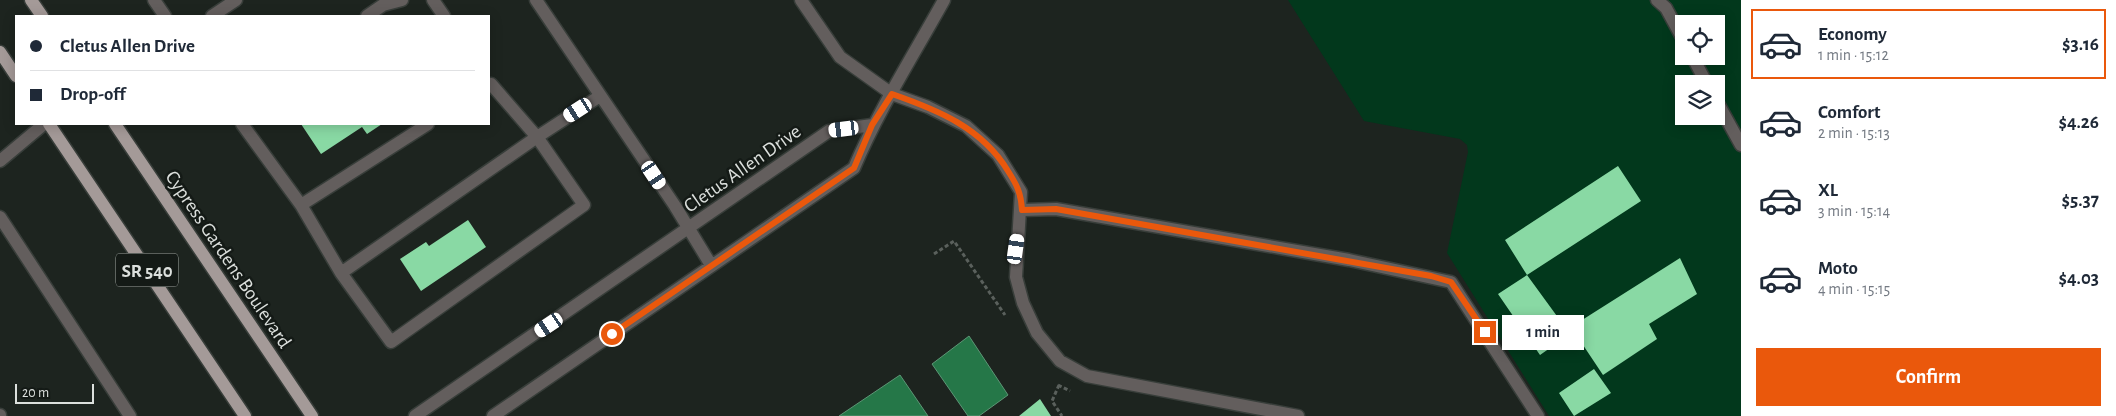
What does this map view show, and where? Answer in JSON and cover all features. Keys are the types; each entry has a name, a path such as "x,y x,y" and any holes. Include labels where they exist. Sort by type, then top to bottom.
{"main road":[{"path":"31,0 41,15"},
{"path":"0,52 15,74"},
{"name":"SR 540","path":"50,125 245,416"},
{"name":"Cypress Gardens Boulevard","path":"116,125 312,416"}],"street":[{"path":"154,0 164,15"},
{"path":"214,15 236,0"},
{"path":"368,15 383,5 402,0"},
{"path":"432,0 443,15"},
{"path":"536,0 675,206 711,265"},
{"path":"802,0 840,57 892,94 928,107 966,126 998,155 1021,192 1022,210 1016,249 1016,276 1023,303 1038,333 1060,361 1087,376 1298,416"},
{"path":"493,416 854,168 872,125 892,94 944,0"},
{"path":"1657,0 1666,8 1675,24"},
{"path":"243,125 301,206 341,273 391,342 584,205 537,137 490,84"},
{"path":"341,273 537,137 600,96"},
{"path":"1725,116 1741,145"},
{"path":"2,153 43,125"},
{"path":"301,206 426,125"},
{"name":"Cletus Allen Drive","path":"415,416 829,131 872,125"},
{"path":"1022,210 1056,209 1349,260 1451,282 1538,416"},
{"path":"0,217 130,416"}],"path":[{"path":"1059,385 1052,401 1062,416"}],"shaded area":[{"path":"1288,0 1741,0 1741,416 1549,416 1447,253 1468,152 1467,145 1460,139 1364,121"},
{"path":"969,336 1008,395 979,416 968,416 932,364"},
{"path":"900,375 928,416 839,416"}],"building":[{"path":"302,125 380,125 367,134 362,127 321,154"},
{"path":"1618,166 1641,201 1527,275 1505,240"},
{"path":"468,220 486,247 421,291 400,259 426,242 429,246"},
{"path":"1680,258 1697,294 1649,324 1657,339 1603,375 1571,327"},
{"path":"1527,275 1570,334 1540,355 1498,294"},
{"path":"1594,369 1611,393 1574,416 1559,393"},
{"path":"1040,399 1051,416 1019,416"}],"route":[{"path":"612,334 854,168 872,125 892,94 928,107 966,126 998,155 1021,192 1022,210 1056,209 1431,276 1451,282 1485,332"}]}
